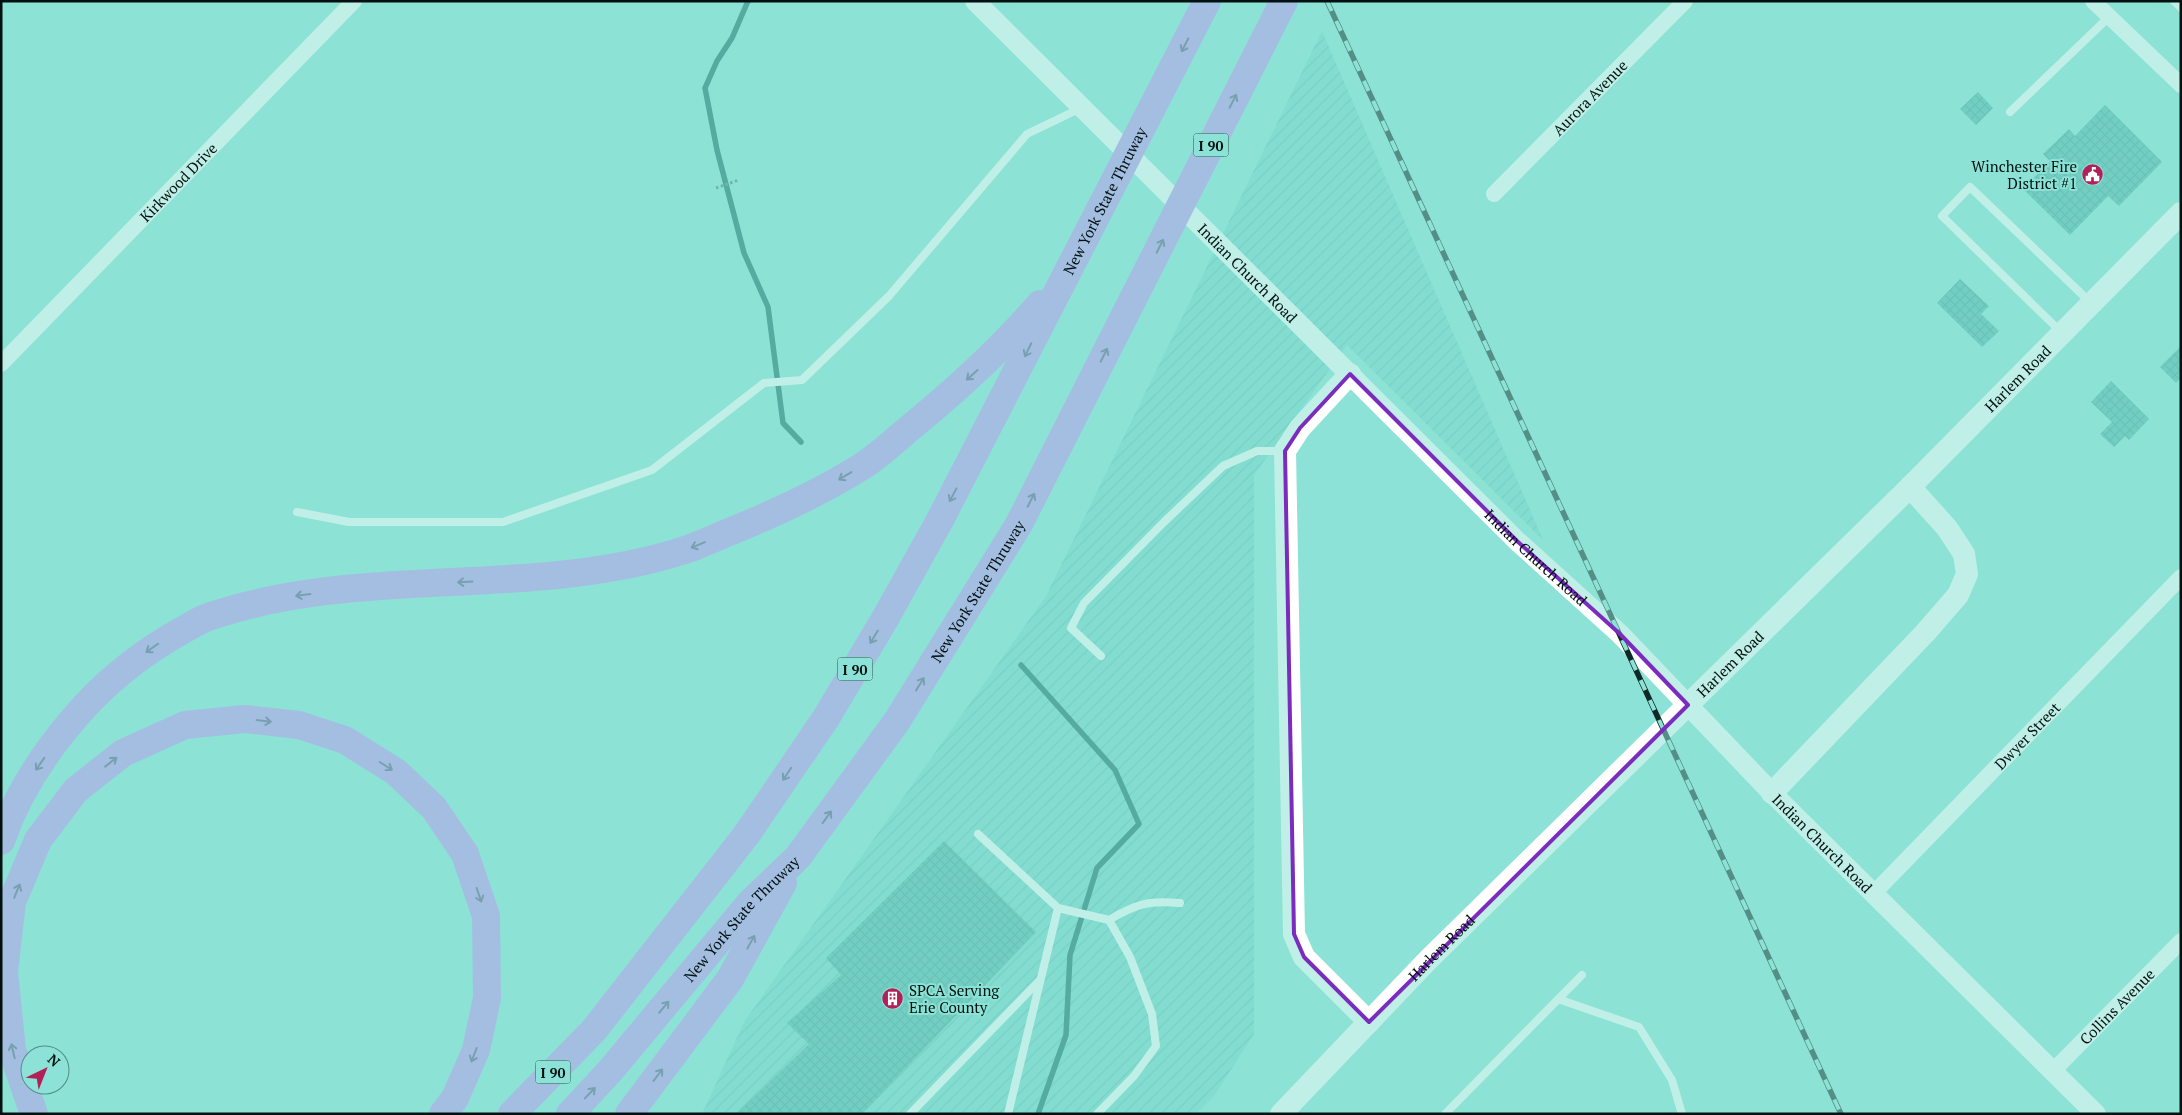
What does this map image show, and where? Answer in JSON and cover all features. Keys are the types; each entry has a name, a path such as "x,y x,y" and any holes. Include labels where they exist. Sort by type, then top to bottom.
{"highway":[{"name":"New York State Thruway","path":"512,1114 594,1030 747,834 826,718 886,617 940,520 1207,1"},
{"name":"New York State Thruway","path":"570,1114 610,1071 750,903 798,857 897,721 1019,524 1284,1"},
{"path":"1,841 7,825 35,772 67,726 104,686 153,646 208,617 273,599 364,588 557,576 627,565 688,549 810,497 864,465 933,410 984,364 1020,328 1065,275"},
{"path":"34,1114 12,1050 4,972 12,902 38,840 76,790 123,753 185,725 245,718 299,725 345,740 396,772 434,808 464,854 486,916 487,998 476,1050 455,1098 443,1114"},
{"path":"629,1114 730,979 798,857"}],"main road":[{"name":"Harlem Road","path":"1281,1114 1435,954 1910,487 2181,213"},
{"path":"1350,374 1300,428 1285,451 1294,934 1304,957 1369,1022"},
{"path":"1772,794 1925,633 1958,595 1967,574 1964,554 1947,528 1910,487"}],"street":[{"name":"Kirkwood Drive","path":"1,364 354,1"},
{"name":"Indian Church Road","path":"975,1 1517,541 1620,634 1772,794 2096,1114"},
{"name":"Aurora Avenue","path":"1494,194 1685,1"},
{"path":"2093,1 2181,85"},
{"name":"Dwyer Street","path":"1873,894 2181,577"},
{"name":"Collins Avenue","path":"2053,1071 2181,941"}],"lane":[{"path":"2174,1 2181,8"},
{"path":"2010,112 2109,17"},
{"path":"297,512 349,522 503,522 652,470 764,383 802,380 889,296 1026,134 1081,108"},
{"path":"2062,333 1942,216 1970,187 2092,303"},
{"path":"1101,656 1071,628 1084,603 1164,522 1223,466 1257,451 1285,451"},
{"path":"978,834 1058,908 1109,920 1129,908 1157,901 1180,903"},
{"path":"1008,1114 1058,908"},
{"path":"1097,1114 1134,1076 1156,1046 1152,1014 1130,957 1109,920"},
{"path":"1445,1114 1582,975"},
{"path":"910,1114 1041,978"},
{"path":"1558,999 1639,1027 1672,1080 1682,1114"}],"path":[{"path":"716,188 739,180"}],"highlighted area":[{"path":"1350,374 1517,541 1620,634 1688,705 1369,1022 1304,957 1294,934 1285,451 1300,428"}],"shaded area":[{"path":"1322,31 1543,540 1347,345 1254,475 1254,1034 1214,1096 1196,1114 702,1114 744,1022 1046,596"}],"building":[{"path":"1978,92 1993,108 1976,125 1960,109"},
{"name":"Winchester Fire District #1","path":"2105,105 2162,162 2119,206 2108,196 2070,235 2023,189 2050,161 2043,154 2069,129 2075,136"},
{"path":"1960,279 1989,306 1981,314 1999,331 1982,347 1937,303"},
{"path":"2181,346 2181,378 2176,383 2160,367"},
{"path":"2111,381 2149,419 2129,440 2125,436 2114,447 2100,434 2112,422 2091,402"},
{"name":"SPCA Serving Erie County","path":"944,841 1036,932 862,1114 736,1114 809,1044 787,1023 841,975 826,958"}],"waterway":[{"path":"748,1 732,38 717,61 705,88 717,150 744,253 768,307 783,423 801,442"},
{"path":"1021,665 1115,770 1139,824 1097,868 1070,955 1066,1035 1038,1114"}],"railway":[{"path":"1327,1 1841,1114"}],"place":[{"name":"Winchester Fire District #1","path":"2093,175"},
{"name":"SPCA Serving Erie County","path":"893,999"}]}
